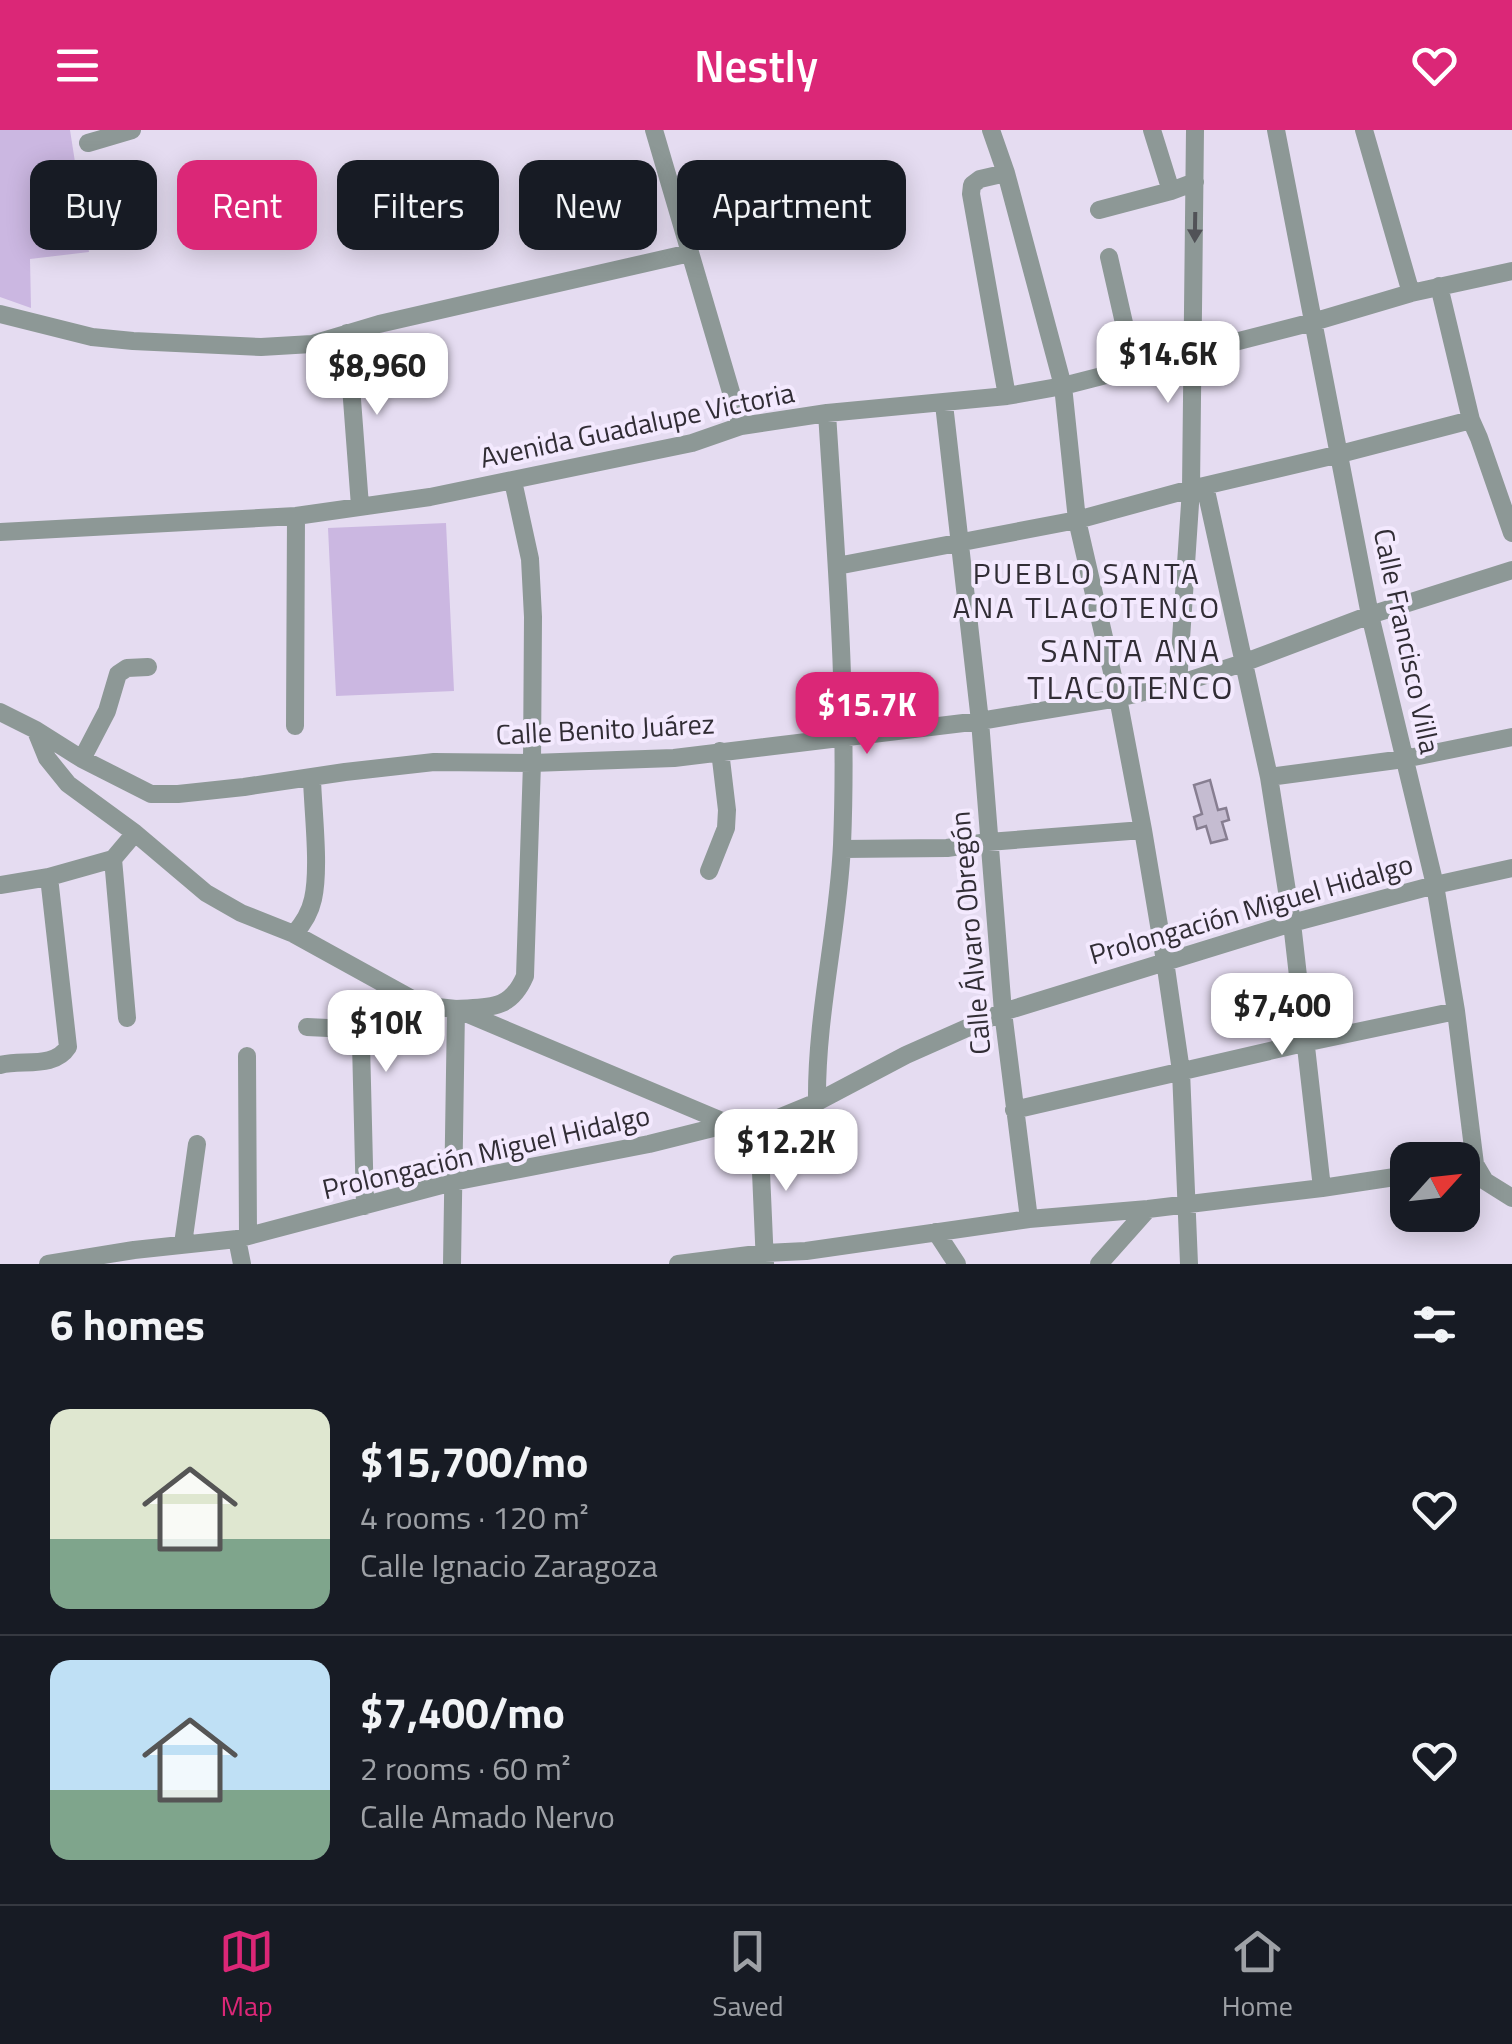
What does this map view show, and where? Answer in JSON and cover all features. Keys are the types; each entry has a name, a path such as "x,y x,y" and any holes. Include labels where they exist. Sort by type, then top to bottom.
{"street":[{"path":"88,144 132,130"},
{"path":"654,130 742,426"},
{"path":"991,130 1063,386 1077,520 1118,698 1143,830 1180,1070 1188,1264"},
{"path":"1152,130 1171,191"},
{"path":"1178,684 1198,487 1193,352 1195,130"},
{"name":"Calle Francisco Villa","path":"1276,130 1370,615 1434,885 1456,1010 1467,1142"},
{"path":"1364,130 1412,293"},
{"path":"1006,173 980,179 972,185 971,194 1007,396"},
{"path":"1099,210 1196,182"},
{"path":"0,314 133,342 261,347 312,344 690,252"},
{"path":"1109,258 1134,367"},
{"name":"Avenida Guadalupe Victoria","path":"0,532 296,516 430,497 692,443 742,426 827,413 944,404 1063,386 1439,286 1512,271"},
{"path":"1439,286 1470,420 1480,438 1512,533"},
{"path":"347,333 360,506"},
{"name":"Calle Álvaro Obregón","path":"944,404 980,721 1014,1110 1029,1219"},
{"path":"817,1102 817,1056 842,849 844,736 827,413"},
{"path":"837,566 1077,520 1470,420"},
{"path":"36,730 47,758 68,784 135,833 206,893 241,913 294,934 410,998 437,1008 487,1007 504,1002 518,992 525,976 532,764 530,560 513,481"},
{"path":"1198,487 1268,777 1292,923 1322,1188"},
{"path":"295,726 296,516"},
{"name":"Calle Benito Juárez","path":"0,712 151,794 178,794 434,762 532,764 674,758 980,721 1118,698 1243,663 1370,615 1512,570"},
{"path":"82,759 102,721 118,674 127,668 148,666"},
{"path":"1268,777 1460,750 1512,737"},
{"path":"709,872 726,828 720,752"},
{"path":"294,934 305,920 313,898 312,778"},
{"path":"842,849 947,848 1143,830"},
{"path":"0,885 113,859 135,833"},
{"path":"113,859 127,1018"},
{"name":"Prolongación Miguel Hidalgo","path":"48,1264 243,1238 453,1182 649,1144 729,1124 759,1126 1004,1012 1292,923 1512,868"},
{"path":"0,1065 54,1060 68,1047 49,876"},
{"path":"456,1009 729,1124"},
{"path":"452,1264 456,1009"},
{"path":"1014,1110 1456,1010"},
{"path":"308,1027 349,1029 358,1034 362,1043 365,1206"},
{"path":"242,1264 247,1056"},
{"path":"759,1126 765,1258"},
{"path":"183,1244 197,1144"},
{"path":"1480,1176 1512,1198"},
{"path":"678,1264 765,1258 1029,1219 1148,1210 1390,1178"},
{"path":"1099,1264 1148,1210"},
{"path":"936,1232 957,1264"},
{"path":"851,1244 853,1264"}],"shaded area":[{"path":"0,130 70,130 75,160 30,160 30,250 89,252 30,259 31,308 0,297"},
{"path":"446,523 454,691 336,696 328,528"}],"building":[{"path":"1210,780 1218,810 1226,808 1229,820 1222,822 1227,839 1211,843 1206,826 1197,829 1194,817 1202,814 1194,785"}],"district":[{"name":"PUEBLO SANTA ANA TLACOTENCO","path":"1087,591"},
{"name":"SANTA ANA TLACOTENCO","path":"1131,670"}]}
